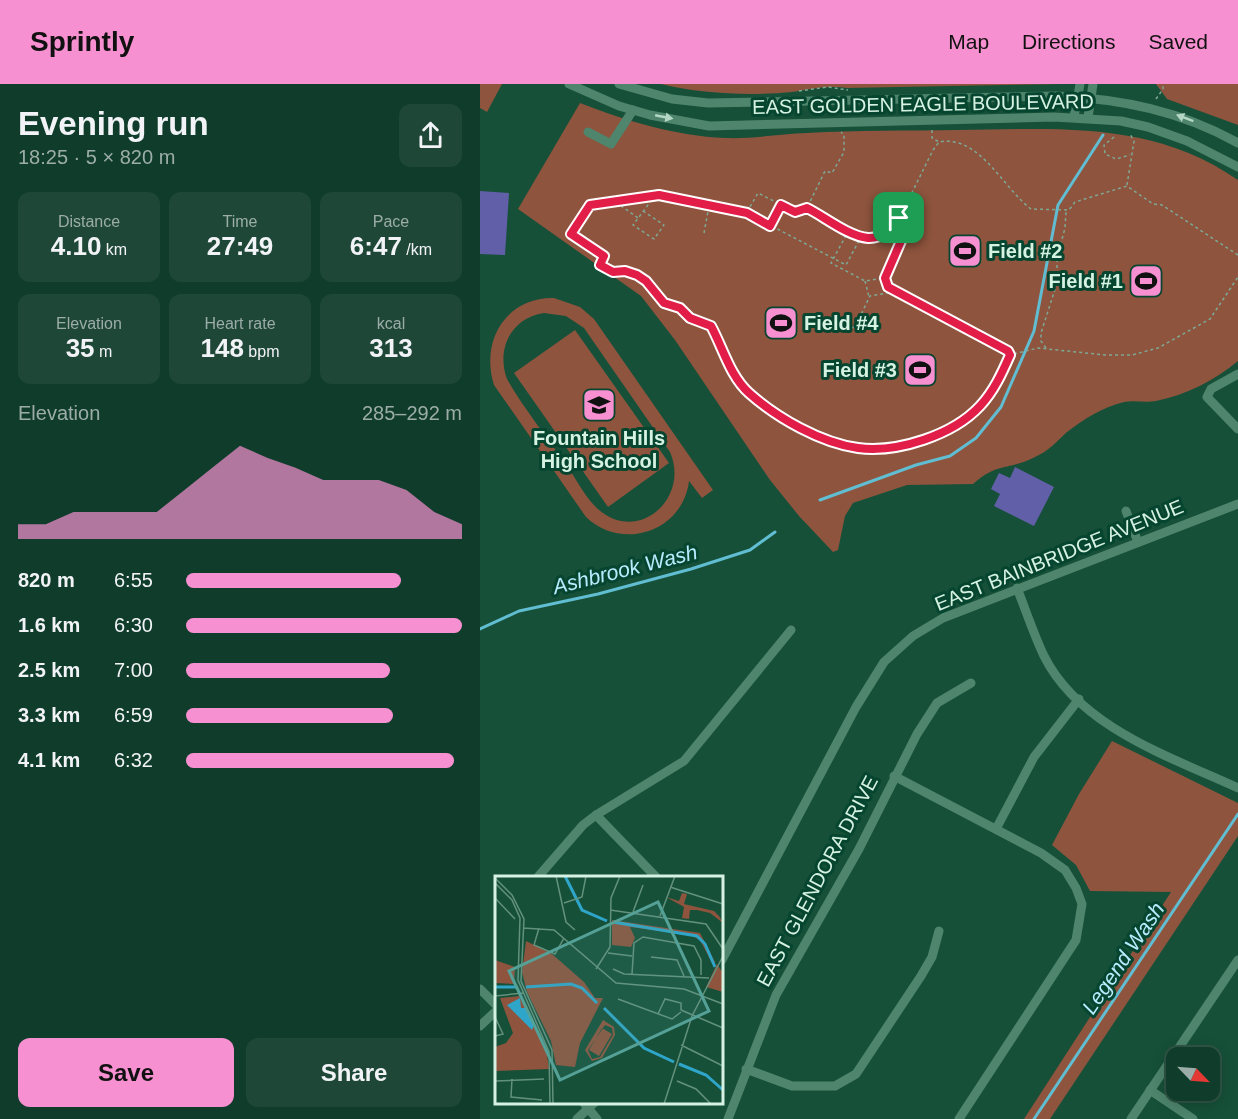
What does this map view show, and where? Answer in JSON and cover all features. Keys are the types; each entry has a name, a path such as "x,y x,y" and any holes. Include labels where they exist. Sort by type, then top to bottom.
{"street":[{"name":"EAST GOLDEN EAGLE BOULEVARD","path":"570,84 633,110 709,126 1088,117 1148,127 1187,141 1238,167"},
{"name":"EAST GOLDEN EAGLE BOULEVARD","path":"619,84 672,99 739,104 1107,98 1152,108 1193,121 1238,143"},
{"path":"1074,117 1080,84"},
{"path":"1088,117 1093,84"},
{"path":"588,132 611,144 633,110"},
{"path":"1238,374 1211,389 1207,397 1238,429"},
{"name":"EAST BAINBRIDGE AVENUE","path":"723,958 856,707 884,662 913,636 943,618 1238,504"},
{"path":"1126,511 1138,542"},
{"path":"1017,588 1045,658 1078,699 1124,735 1238,788"},
{"path":"539,876 583,825 596,814 684,760 791,630"},
{"name":"EAST GLENDORA DRIVE","path":"728,1119 776,995 859,849 894,776 937,703 971,683"},
{"path":"996,829 1034,757 1078,699"},
{"path":"894,776 996,829 1065,870 1082,904 1076,940 959,1119"},
{"path":"596,814 655,876"},
{"path":"746,1069 792,1086 835,1086 856,1074 921,976 932,957 939,931"},
{"path":"1131,1119 1238,960"},
{"path":"480,989 495,1004"},
{"path":"480,1026 495,1012"},
{"path":"1150,1090 1193,1119"},
{"path":"577,1119 589,1104 597,1119"}],"path":[{"path":"1152,108 1163,89 1163,84"},
{"path":"932,129 932,138 939,142 948,140 970,148 1030,209 1065,211 1069,210 1075,202 1127,186"},
{"path":"747,213 758,193 795,212 807,208 825,171 832,173 844,152 844,135 840,131"},
{"path":"1127,186 1134,141 1130,134"},
{"path":"1114,137 1104,145 1105,154 1116,159 1131,154"},
{"path":"807,208 861,237 872,239 884,234 891,235 939,142"},
{"path":"1127,186 1153,204 1162,205 1238,255"},
{"path":"861,237 846,265 747,213 654,196 590,205 571,234 604,256 600,265 613,272 625,271 637,275 646,281 664,303 680,308 690,318 711,326 735,375 748,392 770,410 836,443 860,448 887,447 911,443 947,429 979,407 995,387 1010,355"},
{"path":"643,211 664,225 654,239 633,225 643,211 654,196"},
{"path":"615,202 638,218"},
{"path":"770,226 781,205"},
{"path":"704,233 709,206"},
{"path":"1047,349 1041,341 1041,333 1057,283 1057,258 1065,228 1065,211"},
{"path":"899,218 904,234 885,278 888,287 1008,351 1010,355"},
{"path":"849,230 831,263 865,280 885,278"},
{"path":"1010,355 1038,348 1074,354 1132,355 1158,348 1210,319 1238,277"},
{"path":"865,280 869,299"},
{"path":"846,328 855,327 870,296 894,291"}],"shaded area":[{"path":"480,84 502,84 487,112 480,108"},
{"path":"661,84 1063,84 832,87 792,92 743,94 693,90"},
{"path":"1156,84 1238,84 1238,125 1167,99"},
{"path":"580,103 651,126 707,137 745,138 863,131 1031,129 1102,132 1172,147 1205,161 1238,180 1238,361 1210,380 1178,395 1152,402 1124,402 1101,410 1073,427 1040,455 989,472 973,484 907,485 853,503 845,516 838,550 833,552 799,516 770,480 675,340 641,296 518,209"},
{"path":"554,298 580,307 594,319 713,490 702,498 689,481 676,513 664,524 649,531 633,534 617,533 601,528 586,517 494,385 491,353 494,338 510,313 522,305","holes":["544,313 566,316 584,328 670,452 674,469 673,485 667,500 657,511 644,519 630,522 614,519 594,506 507,379 504,368 505,346 515,328 532,316"]},
{"path":"575,330 669,463 608,507 514,373"},
{"path":"1112,741 1238,803 1238,836 1050,1119 1024,1119 1171,892 1090,891 1076,865 1052,845 1079,794"}],"building":[{"path":"480,191 509,193 505,255 480,254"},
{"path":"1015,467 1054,487 1034,526 994,506 1000,494 991,489 999,473 1010,478"}],"waterway":[{"path":"820,500 916,465 950,456 976,438 1001,407 1034,331 1058,205 1103,135"},
{"name":"Ashbrook Wash","path":"480,629 519,611 598,594 691,569 750,550 775,532"},
{"name":"Legend Wash","path":"1034,1119 1238,814"}],"place":[{"name":"Field #2","path":"965,251"},
{"name":"Field #1","path":"1146,281"},
{"name":"Field #4","path":"781,323"},
{"name":"Field #3","path":"920,370"},
{"name":"Fountain Hills High School","path":"599,405"}],"route":[{"path":"659,195 747,213 770,226 781,205 795,212 807,208 861,237 872,239 884,234 891,235 899,218 904,234 885,278 888,287 1008,351 1010,355 995,387 979,407 957,424 911,443 887,447 860,448 836,443 770,410 748,392 735,375 711,326 690,318 680,308 658,299 646,281 637,275 625,271 613,272 600,265 604,256 571,234 590,205 659,195"}]}
